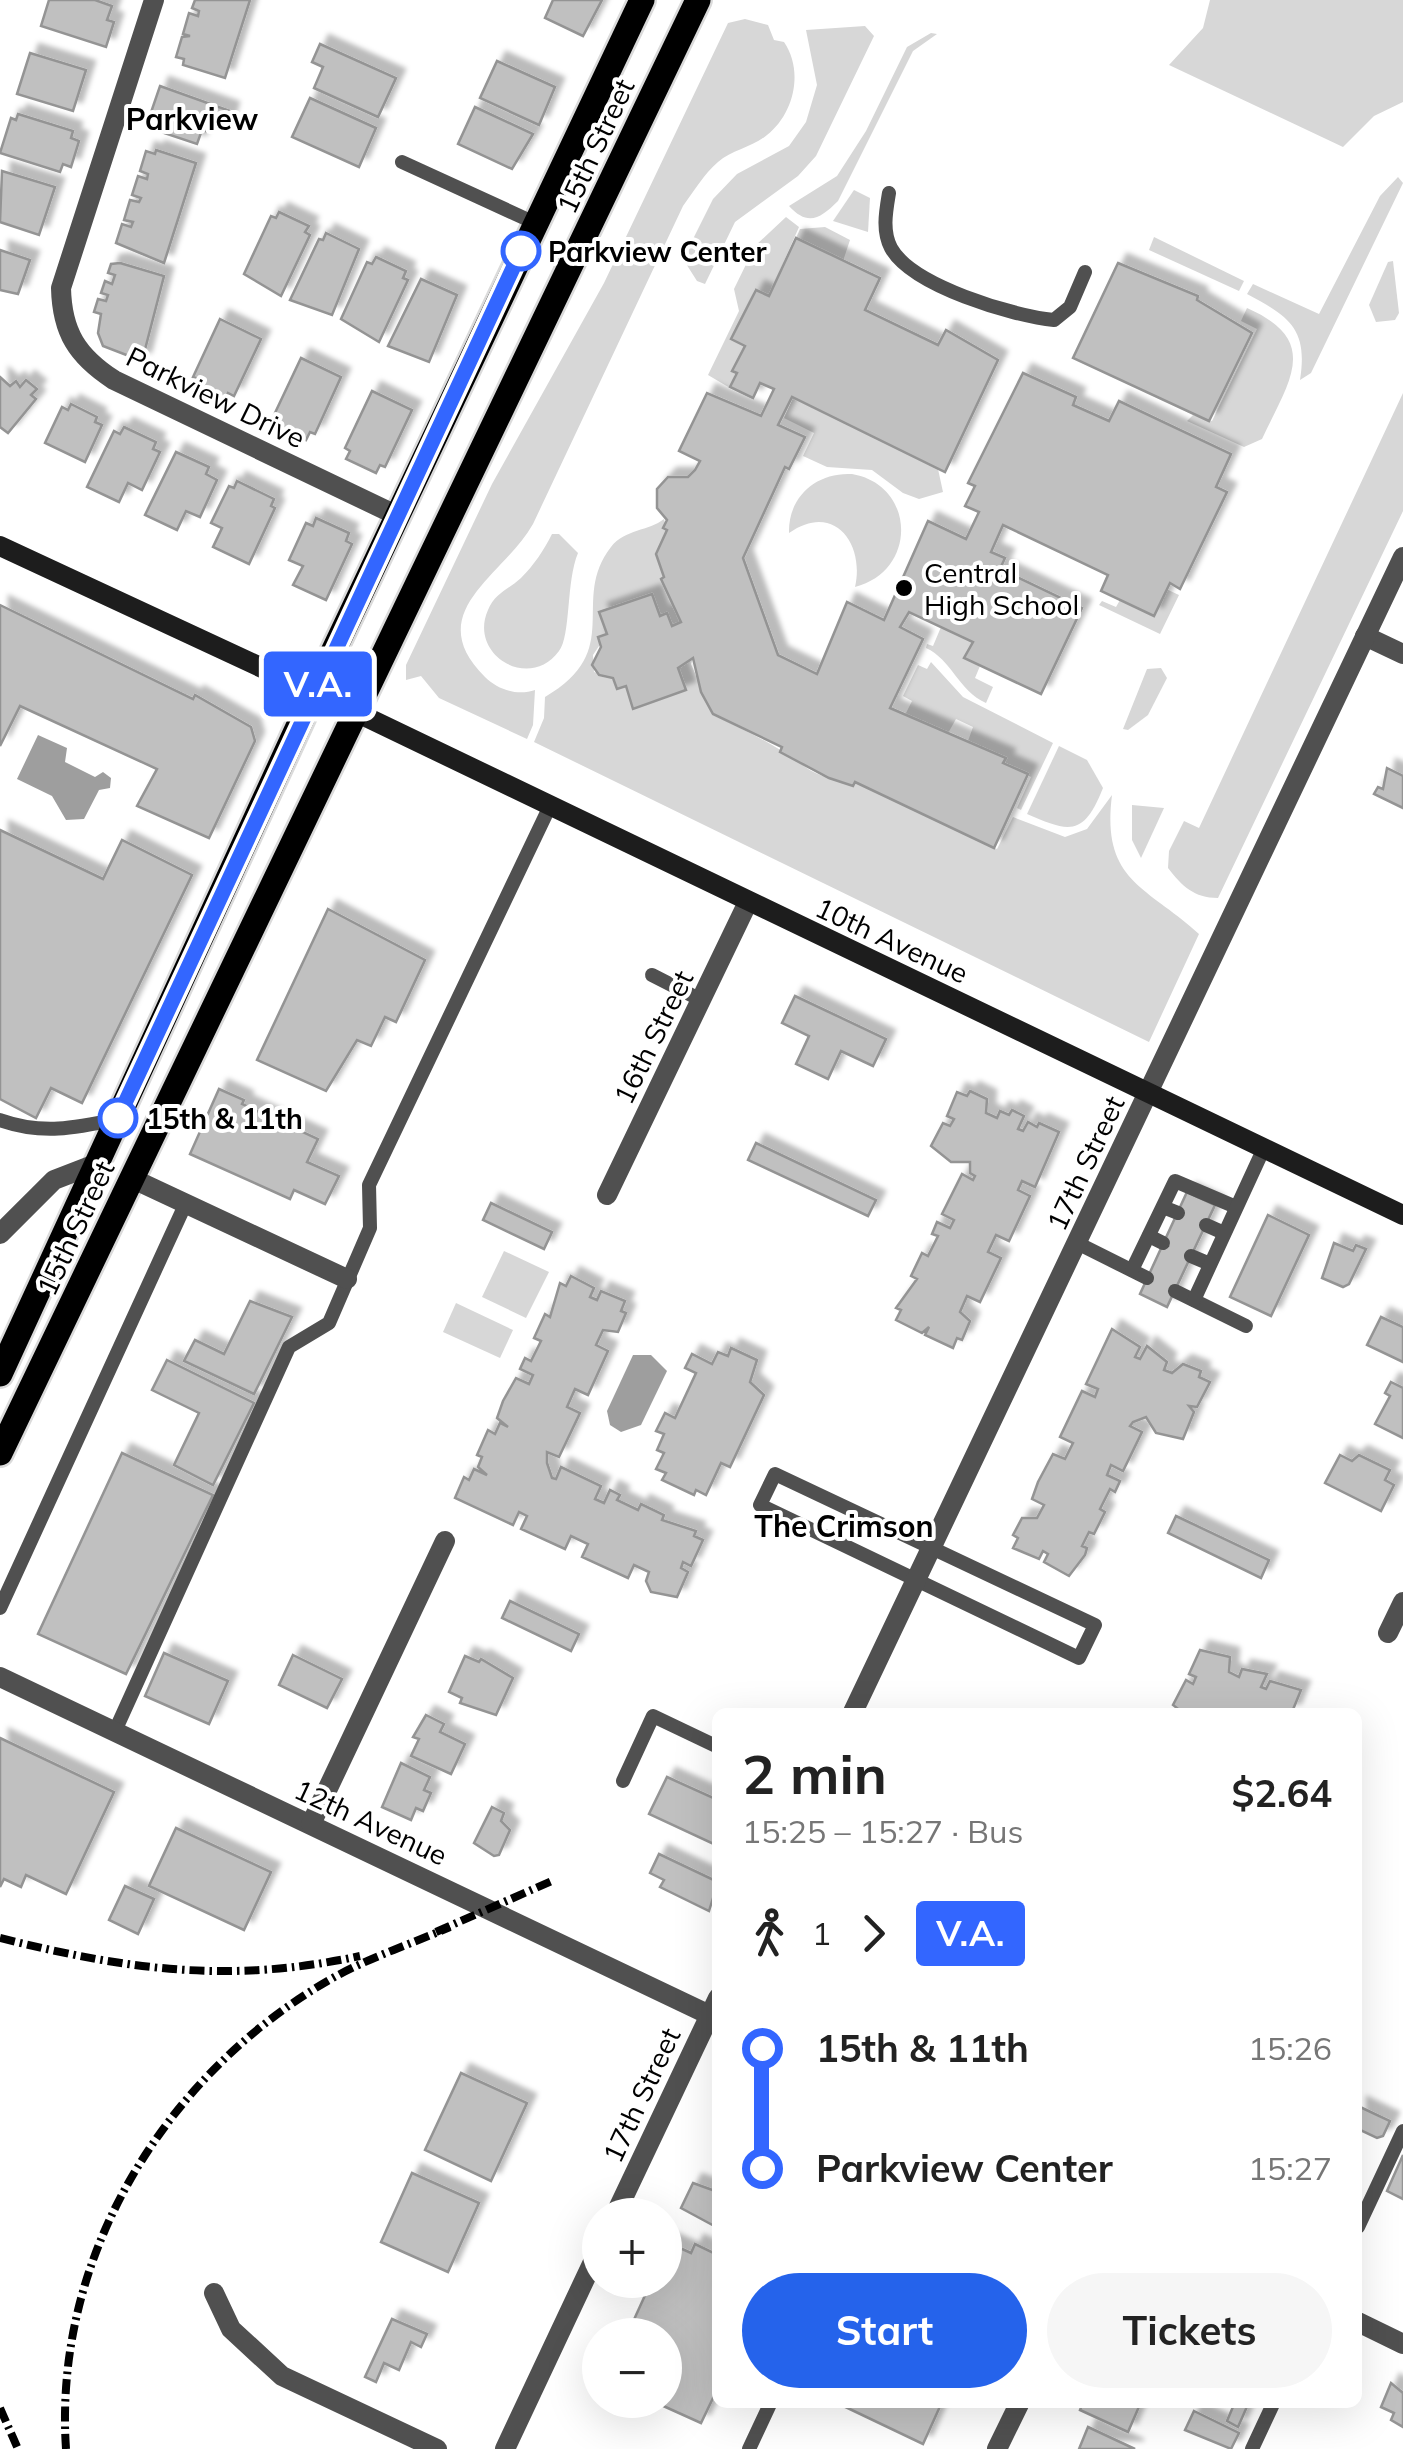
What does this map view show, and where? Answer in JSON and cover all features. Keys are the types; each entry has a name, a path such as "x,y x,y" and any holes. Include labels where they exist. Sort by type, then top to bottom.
{"main road":[{"name":"15th Street","path":"0,1374 314,692 642,0"},
{"name":"15th Street","path":"0,1453 698,0"},
{"name":"10th Avenue","path":"0,546 314,692 1403,1215"},
{"path":"118,1118 131,1178"},
{"path":"98,1163 111,1220"}],"street":[{"name":"Parkview Drive","path":"154,0 60,288 62,316 71,342 90,364 114,380 398,516"},
{"name":"17th Street","path":"855,1708 1403,557"},
{"path":"1366,636 1403,654"},
{"name":"16th Street","path":"607,1194 748,902"},
{"path":"0,1234 54,1180 98,1163"},
{"path":"131,1178 348,1280"},
{"path":"312,1824 445,1541"},
{"path":"1388,1633 1403,1602"},
{"name":"12th Avenue","path":"0,1676 712,2009"},
{"name":"17th Street","path":"623,2198 712,2016"},
{"path":"505,2449 582,2285"},
{"path":"214,2293 231,2329 282,2376 437,2449"},
{"path":"1362,2324 1403,2344"},
{"path":"997,2449 1017,2408"}],"lane":[{"path":"402,162 535,223"},
{"path":"889,194 884,221 890,247 904,263 1010,313 1054,320 1070,308 1085,272"},
{"path":"115,1730 289,1347 328,1323 370,1228 369,1185 550,806"},
{"path":"652,975 701,1000"},
{"path":"0,1120 25,1129 64,1130 118,1118"},
{"path":"1194,1300 1264,1148"},
{"path":"1132,1270 1156,1240 1163,1206 1175,1181 1236,1208"},
{"path":"0,1608 185,1205"},
{"path":"1163,1206 1178,1213"},
{"path":"1206,1226 1224,1234"},
{"path":"1077,1244 1147,1278"},
{"path":"1191,1256 1210,1264"},
{"path":"1175,1291 1246,1326"},
{"path":"775,1474 934,1548 1095,1624 1079,1658 760,1505 775,1474"},
{"path":"623,1781 653,1716 712,1743"},
{"path":"1362,2218 1403,2130"},
{"path":"749,2449 768,2408"},
{"path":"1252,2449 1271,2408"}],"shaded area":[{"path":"1210,0 1403,0 1403,102 1374,116 1343,147 1169,65 1203,28"},
{"path":"745,19 768,25 774,40 784,42 790,53 795,79 790,104 767,135 713,167 683,206 533,524 473,596 464,614 461,633 467,654 485,677 508,691 535,690 533,725 527,739 439,698 421,676 406,680 406,665 492,484 604,283 728,23"},
{"path":"865,26 874,36 816,156 798,176 735,222 705,284 697,281 683,259 713,199 737,174 789,146 806,122 817,85 806,30"},
{"path":"931,33 937,34 913,51 838,201 814,218 796,213 789,206 837,176 866,131 907,47"},
{"path":"1398,177 1403,183 1311,373 1300,380 1301,348 1293,326 1247,294 1253,284 1319,314 1380,196"},
{"path":"854,190 870,198 868,232 833,221"},
{"path":"786,217 799,227 769,295 755,289 731,339 745,346 730,388 708,375 739,311 734,289 755,246"},
{"path":"825,227 850,240 843,261 796,238 800,229"},
{"path":"1154,237 1244,281 1239,291 1149,250"},
{"path":"1393,261 1399,313 1395,320 1376,322 1369,305 1388,262"},
{"path":"1247,308 1285,334 1293,364 1282,399 1262,439 1244,447 1187,421 1193,415 1212,421 1257,329 1241,321"},
{"path":"1403,393 1403,511 1218,898 1195,893 1168,868 1169,851 1184,821 1199,828"},
{"path":"793,398 938,469 943,492 919,499 903,493 872,470 827,467 803,456 814,433 784,418"},
{"path":"852,474 873,481 888,494 898,510 901,529 899,547 890,564 876,578 855,587 855,556 843,532 820,522 805,524 789,533 793,508 807,489 827,477"},
{"path":"664,519 667,530 656,554 664,577 661,579 680,622 672,626 667,614 660,616 652,594 600,613 607,634 593,655 594,672 613,678 617,689 626,686 634,709 685,690 678,668 693,658 691,664 713,715 816,773 853,786 855,782 997,849 1013,817 1065,837 1087,829 1112,795 1110,824 1121,865 1146,892 1199,934 1149,1042 534,742 544,718 545,697 569,679 584,661 593,625 599,567 617,541"},
{"path":"552,534 559,534 578,553 563,644 547,663 518,668 494,653 486,641 488,610 530,568"},
{"path":"1166,589 1179,595 1160,634 1099,605 1102,601 1116,607 1120,600"},
{"path":"941,627 972,642 965,658 980,666 975,678 993,687 986,703 926,648 927,644 933,646"},
{"path":"931,662 963,697 1053,743 1021,810 1017,808 1031,777 968,741 973,727 956,719 947,735 905,715 912,701 903,696 918,665 927,669"},
{"path":"1161,668 1167,678 1148,715 1128,730 1123,729 1147,669"},
{"path":"38,735 67,748 65,762 95,777 103,772 111,778 110,788 99,790 84,819 66,820 52,796 17,779"},
{"path":"1059,746 1087,760 1103,788 1089,815 1074,826 1054,825 1027,814"},
{"path":"1132,805 1164,808 1141,858 1132,840"},
{"path":"504,1251 549,1272 526,1318 482,1297"},
{"path":"456,1303 513,1330 500,1358 443,1332"},
{"path":"633,1355 651,1355 667,1371 641,1425 621,1432 610,1425 607,1411"}],"building":[{"path":"49,0 95,0 112,6 107,20 114,22 106,47 41,26"},
{"path":"195,0 250,0 225,78 183,65 184,59 176,57 182,37 190,36 183,34 189,13 198,16 199,11 192,8"},
{"path":"553,0 602,0 583,36 545,18"},
{"path":"320,44 396,78 378,117 314,88 323,67 312,62"},
{"path":"30,53 86,70 73,111 17,94"},
{"path":"497,61 555,87 539,125 480,98"},
{"path":"160,86 230,111 225,129 210,124 208,132 202,130 197,144 146,127"},
{"path":"310,98 376,128 359,167 292,137"},
{"path":"475,107 533,134 512,169 458,144"},
{"path":"18,114 73,131 71,138 79,141 71,167 63,164 60,172 0,153 11,118 16,120"},
{"path":"156,150 196,163 164,263 116,243 122,224 131,227 133,222 124,220 130,200 139,202 141,198 132,195 138,176 147,179 148,174 140,171 146,151 155,154"},
{"path":"2,171 55,187 39,235 0,222"},
{"path":"279,212 309,226 305,232 310,235 281,296 244,274 271,216 276,218"},
{"path":"326,233 359,249 332,315 290,300 319,239 323,240"},
{"path":"796,238 880,278 865,310 938,345 946,330 998,360 945,472 792,397 778,425 805,437 789,469 785,467 743,558 778,655 817,674 847,602 884,620 928,521 966,539 979,512 965,506 975,486 968,483 1023,373 1076,397 1073,405 1109,421 1119,401 1231,454 1216,487 1227,492 1180,589 1170,583 1154,616 1101,591 1108,575 1003,525 991,552 1005,558 1000,569 1082,608 1041,694 964,658 973,642 909,612 900,627 923,639 890,708 1006,758 1003,763 1028,774 994,848 855,782 853,786 829,778 780,752 782,747 713,714 701,692 693,658 678,668 686,690 633,709 626,686 617,689 613,678 599,675 592,665 601,647 598,637 607,634 599,612 652,594 660,616 667,613 672,626 681,622 661,579 664,577 656,554 667,530 663,528 667,520 657,508 657,489 668,477 688,477 700,461 679,451 707,393 761,416 774,389 760,383 753,398 730,387 737,373 732,371 745,346 731,339 756,290 769,296"},
{"path":"0,250 30,260 18,294 0,290"},
{"path":"376,257 406,271 403,278 408,280 379,342 341,319 367,262 372,264"},
{"path":"1118,263 1198,296 1197,300 1252,333 1209,421 1073,358"},
{"path":"111,264 164,276 142,361 103,346 98,333 101,314 94,312 98,299 106,301 108,295 101,293 105,281 112,284 115,275 108,273"},
{"path":"421,279 457,295 429,362 388,346"},
{"path":"220,319 261,339 234,396 228,393 225,401 195,387 198,379 193,377"},
{"path":"301,358 341,377 315,434 310,432 306,440 275,426 280,417 274,415"},
{"path":"0,377 10,386 16,381 20,387 26,380 37,389 31,395 36,399 8,433 0,427"},
{"path":"372,391 412,410 385,467 380,465 376,473 346,459 350,451 345,448"},
{"path":"71,404 97,417 95,422 102,425 85,462 45,443 62,407 68,410"},
{"path":"124,427 156,442 153,449 160,452 142,490 128,483 119,502 87,487 114,431 120,434"},
{"path":"176,452 209,467 206,474 217,480 200,517 186,511 177,530 145,515"},
{"path":"237,481 274,499 271,506 275,508 249,564 213,547 222,528 211,523 229,486 234,488"},
{"path":"316,518 349,533 346,541 352,544 326,600 293,585 303,566 289,560 306,523 313,526"},
{"path":"0,605 193,699 195,695 251,727 255,741 209,838 137,806 157,769 20,706 0,746"},
{"path":"1387,768 1403,776 1403,808 1374,794 1378,787 1383,789"},
{"path":"0,830 103,879 122,840 192,875 82,1103 51,1088 36,1118 0,1099"},
{"path":"328,909 425,960 396,1022 385,1017 371,1046 357,1040 326,1091 257,1060"},
{"path":"795,996 886,1039 873,1066 841,1051 828,1079 796,1064 809,1036 782,1023"},
{"path":"219,1089 244,1100 242,1104 318,1139 307,1162 339,1176 325,1204 294,1190 290,1199 190,1154"},
{"path":"970,1091 987,1099 986,1113 997,1118 1000,1111 1009,1115 1012,1110 1024,1116 1018,1129 1023,1131 1028,1122 1059,1132 1035,1187 1022,1181 1018,1190 1030,1196 1009,1241 996,1235 988,1252 1001,1258 980,1302 967,1296 960,1312 970,1321 962,1340 957,1338 953,1348 925,1335 929,1327 922,1333 896,1320 901,1310 896,1308 917,1279 911,1276 922,1253 928,1256 938,1236 932,1234 937,1222 950,1228 954,1220 942,1214 962,1174 973,1180 975,1176 970,1173 970,1162 951,1162 931,1146 943,1123 950,1126 954,1119 947,1116 957,1092 967,1096"},
{"path":"756,1143 876,1200 868,1216 748,1160"},
{"path":"1187,1192 1215,1205 1167,1307 1140,1294"},
{"path":"491,1203 552,1232 544,1249 483,1220"},
{"path":"1268,1215 1309,1235 1271,1316 1230,1297"},
{"path":"1334,1243 1353,1251 1356,1245 1366,1249 1349,1284 1343,1287 1322,1278"},
{"path":"571,1276 594,1288 590,1297 597,1300 601,1291 625,1301 621,1311 626,1313 618,1332 603,1330 596,1345 608,1351 588,1395 575,1389 567,1407 580,1413 559,1457 547,1452 547,1463 552,1478 556,1479 561,1467 601,1486 595,1499 604,1503 610,1490 620,1495 617,1500 638,1510 641,1504 664,1515 662,1520 696,1531 694,1536 703,1540 691,1566 683,1562 681,1568 688,1572 677,1597 651,1592 646,1581 649,1572 634,1565 628,1578 582,1557 588,1544 571,1536 565,1549 521,1529 527,1516 519,1512 513,1525 455,1498 464,1477 469,1480 474,1469 487,1475 478,1467 482,1457 477,1455 488,1430 495,1434 500,1423 508,1427 497,1418 503,1401 516,1378 529,1384 533,1375 520,1369 525,1358 531,1361 541,1341 534,1338 545,1314 550,1317 560,1283 566,1286"},
{"path":"250,1301 292,1317 254,1394 184,1361 195,1340 224,1354"},
{"path":"1381,1317 1403,1327 1403,1362 1367,1345"},
{"path":"1112,1329 1140,1347 1135,1357 1140,1359 1147,1346 1167,1362 1164,1370 1172,1373 1183,1364 1201,1371 1199,1377 1210,1382 1197,1407 1189,1406 1194,1412 1183,1439 1156,1433 1146,1417 1130,1426 1142,1432 1123,1471 1111,1465 1107,1475 1120,1481 1115,1492 1110,1489 1100,1509 1105,1512 1094,1534 1089,1532 1082,1546 1087,1548 1085,1555 1069,1576 1044,1562 1048,1554 1043,1551 1039,1559 1013,1548 1018,1538 1013,1535 1022,1518 1037,1518 1044,1505 1032,1499 1038,1482 1053,1454 1065,1459 1073,1443 1060,1437 1082,1391 1095,1397 1098,1389 1086,1384"},
{"path":"731,1348 757,1360 750,1382 764,1395 730,1467 721,1463 706,1495 696,1490 694,1495 662,1480 666,1473 656,1469 664,1453 657,1450 664,1434 656,1431 665,1413 675,1418 696,1373 685,1368 692,1354 712,1364 718,1352 728,1356"},
{"path":"167,1360 254,1403 213,1485 174,1465 199,1413 152,1390"},
{"path":"1391,1382 1403,1388 1403,1438 1375,1424 1390,1396 1385,1393"},
{"path":"122,1453 213,1495 126,1674 38,1634"},
{"path":"1340,1455 1352,1461 1359,1455 1390,1470 1385,1480 1394,1485 1381,1511 1325,1483"},
{"path":"1176,1516 1269,1560 1261,1578 1168,1533"},
{"path":"510,1601 579,1634 571,1651 502,1618"},
{"path":"1200,1650 1230,1657 1229,1672 1239,1677 1242,1669 1267,1674 1261,1687 1266,1689 1270,1681 1301,1690 1294,1708 1177,1708 1173,1705 1186,1680 1193,1684 1196,1677 1189,1674"},
{"path":"164,1653 228,1681 209,1724 145,1696"},
{"path":"293,1655 342,1679 327,1708 279,1685"},
{"path":"465,1656 479,1662 481,1659 513,1678 496,1715 460,1703 462,1698 449,1692"},
{"path":"426,1715 444,1724 440,1732 465,1744 451,1774 411,1756 419,1739 413,1737"},
{"path":"0,1738 114,1792 66,1894 26,1875 21,1887 4,1879 0,1887"},
{"path":"401,1763 430,1777 424,1790 431,1793 423,1811 416,1808 411,1820 382,1807"},
{"path":"667,1777 712,1797 712,1843 649,1814"},
{"path":"492,1807 504,1813 501,1821 510,1830 499,1855 494,1856 474,1843"},
{"path":"176,1828 271,1872 244,1930 149,1886"},
{"path":"659,1854 712,1879 709,1911 660,1887 664,1880 650,1873"},
{"path":"125,1886 154,1899 138,1934 109,1920"},
{"path":"461,2073 527,2103 491,2181 425,2150"},
{"path":"1362,2108 1390,2121 1383,2136 1377,2138 1362,2131"},
{"path":"1403,2155 1403,2199 1387,2191"},
{"path":"412,2173 479,2203 448,2272 381,2242"},
{"path":"693,2183 712,2190 712,2225 682,2209"},
{"path":"695,2244 712,2252 712,2400 701,2423 682,2414 682,2318 635,2318 644,2298 682,2298 682,2249 691,2253"},
{"path":"392,2319 427,2334 421,2347 411,2342 399,2370 384,2363 376,2382 365,2377"},
{"path":"1391,2383 1403,2393 1403,2427 1391,2420 1394,2413 1381,2407"},
{"path":"848,2408 939,2408 923,2444"},
{"path":"1081,2408 1138,2408 1128,2432"},
{"path":"1232,2408 1246,2408 1238,2427 1227,2421"},
{"path":"1194,2411 1239,2433 1231,2449 1185,2430"},
{"path":"1088,2427 1135,2449 1079,2449"}],"railway":[{"path":"436,1932 554,1880"},
{"path":"66,2449 67,2378 79,2308 100,2241 131,2178 171,2119 218,2066 271,2019 345,1971 450,1927"},
{"path":"0,1938 92,1958 179,1970 267,1970 360,1956"},
{"path":"0,2408 18,2449"}],"bus line":[{"name":"V.A.","path":"118,1118 521,251"}],"place":[{"name":"Parkview Center","path":"521,251"},
{"name":"Central High School","path":"904,588"},
{"name":"15th & 11th","path":"118,1118"}],"district":[{"name":"Parkview","path":"192,119"},
{"name":"The Crimson","path":"844,1526"}]}
